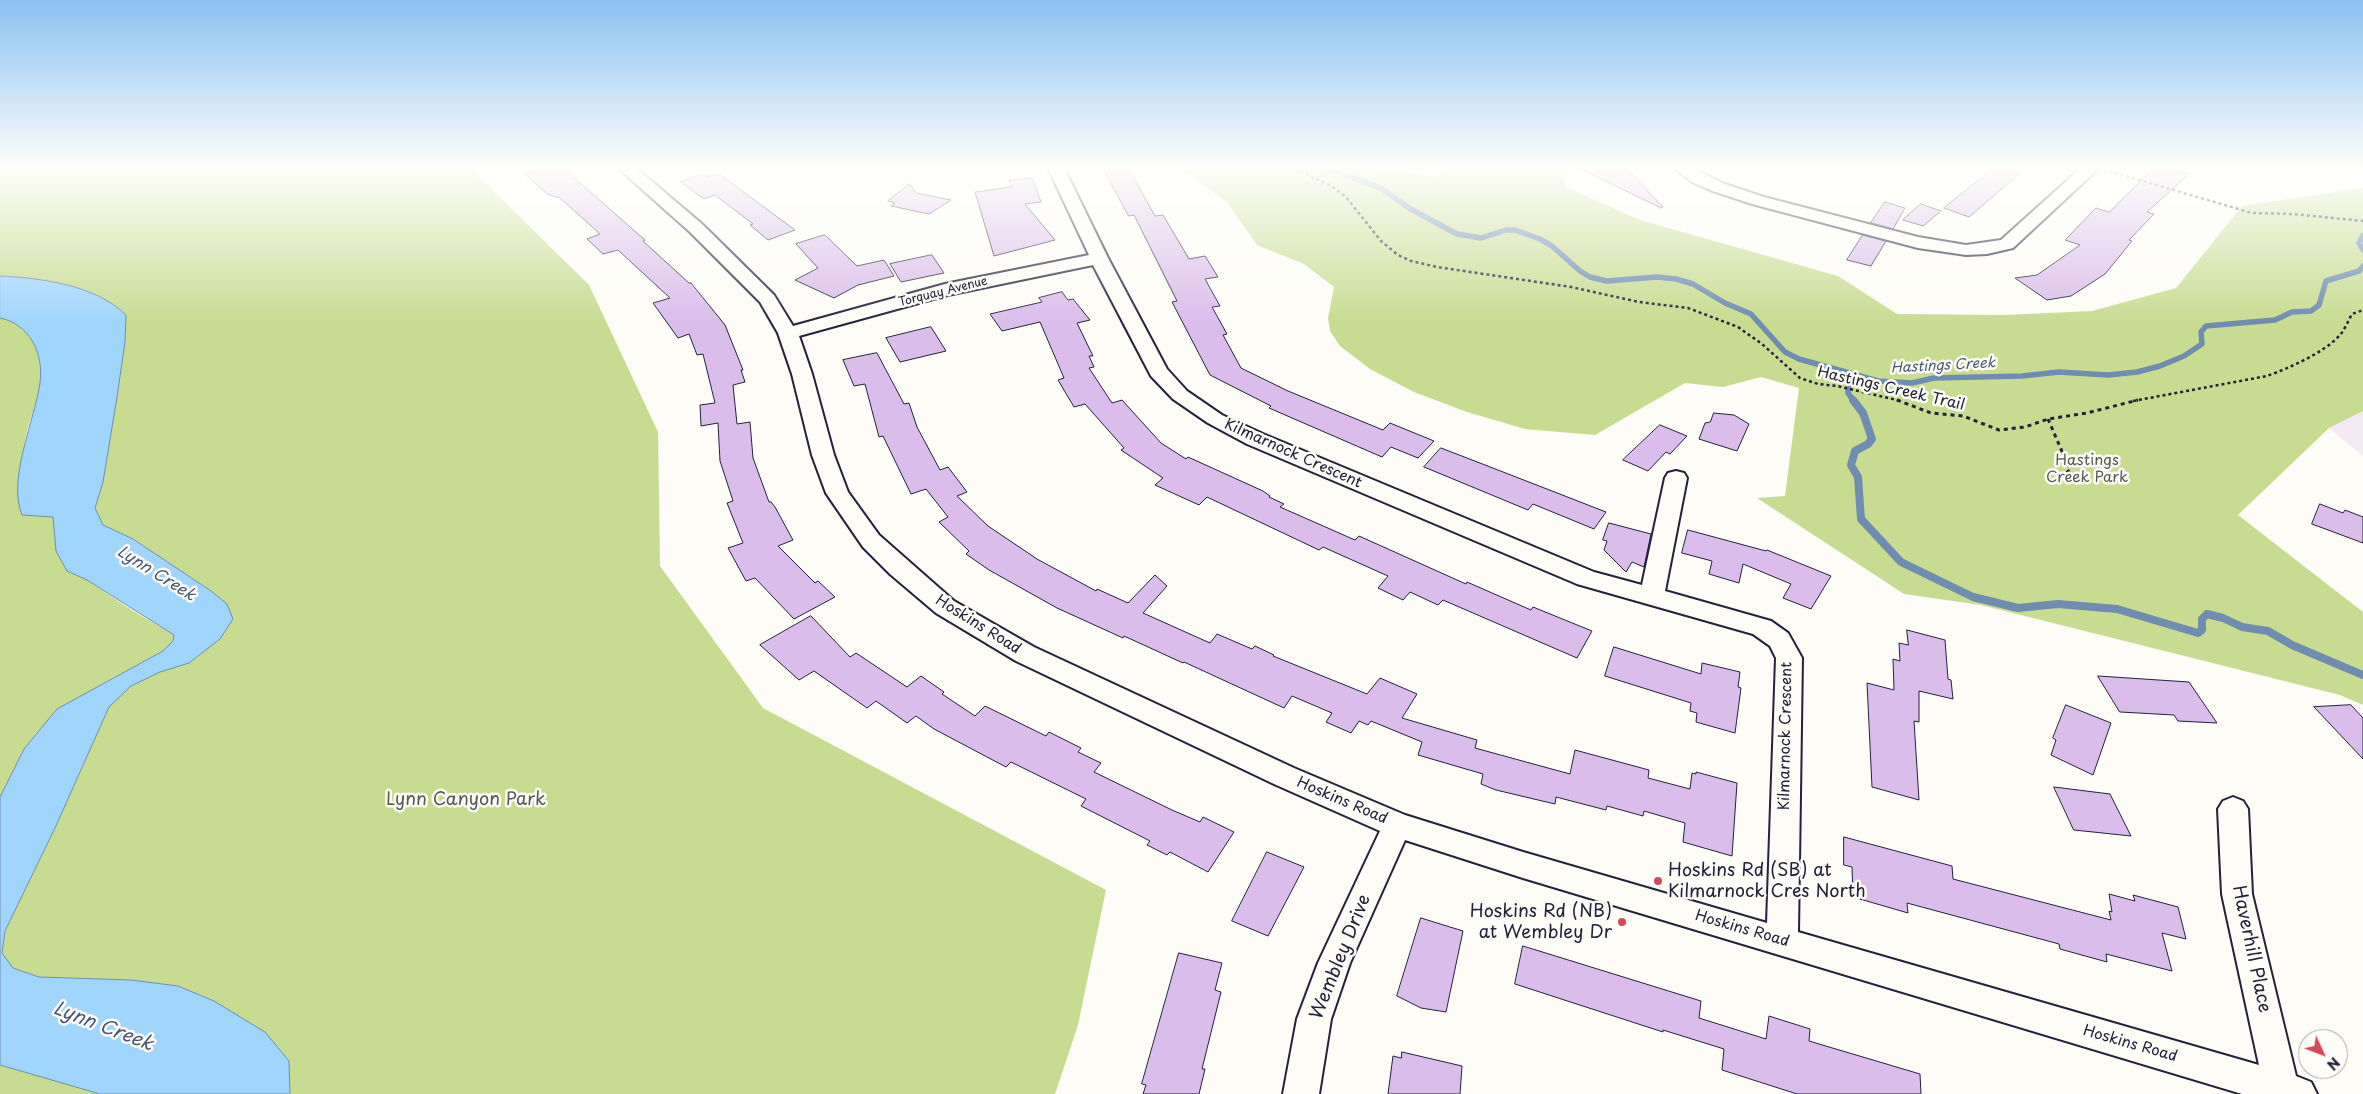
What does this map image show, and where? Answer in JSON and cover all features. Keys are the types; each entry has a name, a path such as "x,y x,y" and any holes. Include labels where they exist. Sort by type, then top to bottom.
{"street":[{"name":"Hoskins Road","path":"685,219 740,270 767,299 788,333 802,374 822,455 837,493 871,541 899,568 945,607 1025,654 1284,776 1398,825 1523,865 2290,1091"},
{"name":"Kilmarnock Crescent","path":"1080,219 1158,372 1180,395 1215,419 1255,439 1486,538 1586,578 1762,627 1773,633 1784,644 1789,658 1782,941"},
{"path":"1836,219 1930,244 1968,250 1991,249 2007,244 2037,219"},
{"name":"Torquay Avenue","path":"788,333 944,290 1099,258"},
{"path":"1652,597 1676,478"},
{"name":"Haverhill Place","path":"2233,809 2237,894 2290,1091"},
{"name":"Wembley Drive","path":"1301,1094 1314,1019 1334,963 1398,825"}],"path":[{"name":"Hastings Creek Trail","path":"1363,219 1381,242 1398,255 1411,261 1437,268 1571,287 1639,302 1688,308 1738,327 1762,344 1800,378 1818,384 1857,390 1902,402 1932,413 1963,416 1999,430 2025,427 2048,419 2087,413 2157,395 2193,391 2267,376 2284,370 2329,345 2341,334 2352,314 2363,310"},
{"path":"2048,419 2070,470 2062,476"}],"shaded area":[{"path":"2363,411 2363,456 2329,428"}],"green space":[{"name":"Lynn Canyon Park","path":"0,219 522,219 589,285 658,432 660,566 763,708 1106,890 1078,1025 1055,1094 290,1094 289,1061 214,1001 178,986 131,980 39,977 13,968 2,953 5,931 55,828 109,707 131,686 160,672 189,663 220,639 211,591 133,539 103,525 95,508 103,482 117,397 125,342 126,315 99,297 67,285 50,281 0,276"},
{"name":"Hastings Creek Park","path":"1239,219 1638,219 1838,276 1897,314 2005,315 2092,311 2176,288 2231,219 2363,219 2363,411 2329,428 2238,515 2363,612 2363,705 2340,695 1981,605 1904,594 1757,498 1785,496 1799,388 1761,377 1723,387 1685,383 1595,435 1525,429 1467,412 1414,392 1370,369 1340,346 1330,331 1328,318 1334,287 1304,264 1257,245"},
{"path":"0,318 10,321 27,334 33,342 40,361 39,390 26,435 18,495 22,515 53,517 67,571 87,580 130,609 174,635 173,641 163,651 57,709 24,749 0,797"},
{"path":"0,1065 100,1094 0,1094"}],"water":[{"name":"Lynn Creek","path":"0,276 50,281 84,290 114,305 126,315 125,342 117,397 103,482 95,508 103,525 133,539 211,591 227,604 233,619 220,639 189,663 160,672 131,686 109,707 55,828 5,931 2,953 13,968 39,977 131,980 178,986 214,1001 265,1032 289,1061 290,1094 100,1094 0,1065 0,797 24,749 57,709 163,651 173,641 174,635 87,580 67,571 56,551 53,517 22,515 18,501 20,467 40,383 40,361 33,342 27,334 10,321 0,318"}],"building":[{"path":"583,219 621,219 691,283 725,325 743,370 741,370 745,382 733,385 737,424 750,422 753,458 769,502 775,507 793,540 778,546 815,583 818,581 835,597 794,619 755,578 746,581 728,548 743,543 727,503 733,501 720,461 718,423 701,426 700,405 715,403 703,354 697,355 689,334 678,338 653,303 670,298 618,250 603,254 587,239 600,234"},
{"path":"747,219 780,219 795,230 768,240 750,225 753,224"},
{"path":"983,219 1038,219 1055,240 994,256"},
{"path":"1136,219 1165,219 1189,259 1205,256 1218,277 1205,279 1220,306 1212,307 1227,334 1223,335 1241,368 1288,391 1383,430 1390,423 1434,441 1418,458 1391,447 1382,457 1269,408 1271,406 1210,375 1172,302 1177,301"},
{"path":"1874,219 1899,219 1893,229 1871,223"},
{"path":"1904,219 1931,219 1923,226"},
{"path":"2085,219 2149,219 2129,240 2132,241 2105,274 2071,296 2047,300 2015,278 2037,275 2080,245 2065,240"},
{"path":"825,235 857,266 884,260 894,276 858,285 834,298 795,280 818,268 796,244"},
{"path":"1863,235 1886,241 1871,266 1847,260"},
{"path":"932,255 944,273 901,282 890,264"},
{"path":"1062,292 1068,300 1073,299 1090,320 1077,323 1093,356 1089,356 1094,367 1089,368 1112,403 1122,400 1161,443 1186,459 1188,457 1263,491 1269,497 1284,504 1280,507 1355,540 1359,536 1466,584 1467,582 1531,610 1533,607 1592,631 1577,658 1443,600 1438,605 1410,592 1403,600 1378,588 1388,576 1323,547 1319,550 1207,497 1199,505 1155,485 1163,478 1121,450 1124,448 1085,404 1074,407 1058,380 1064,378 1040,322 1002,331 990,314 1042,302 1039,298"},
{"path":"931,327 946,351 900,362 886,338"},
{"path":"877,353 904,404 909,403 917,427 940,470 948,467 967,492 957,496 988,526 1037,559 1096,591 1097,589 1128,603 1155,575 1167,586 1143,613 1210,643 1217,634 1252,649 1255,646 1273,656 1367,694 1380,678 1417,694 1402,718 1477,740 1475,748 1570,774 1575,750 1649,770 1648,778 1690,789 1692,773 1696,774 1696,772 1737,783 1732,856 1683,842 1685,823 1644,811 1643,816 1607,806 1606,810 1556,797 1555,804 1496,790 1481,784 1483,774 1418,755 1422,742 1371,721 1368,725 1359,721 1351,733 1326,722 1332,713 1292,696 1284,708 1184,662 1124,636 1123,638 1057,608 989,570 966,554 969,551 939,522 948,517 926,489 911,494 883,436 879,437 865,384 854,386 843,360"},
{"path":"1714,413 1734,415 1749,424 1737,451 1699,439 1705,423 1710,422"},
{"path":"1660,425 1687,436 1670,454 1666,452 1648,471 1623,460"},
{"path":"1441,448 1606,512 1594,529 1533,504 1528,510 1424,467"},
{"path":"2320,504 2343,513 2345,510 2363,517 2363,543 2312,524"},
{"path":"1609,523 1651,534 1644,567 1632,562 1626,572 1604,550 1607,541 1603,540"},
{"path":"1688,530 1767,550 1831,576 1811,609 1783,598 1791,584 1743,564 1739,583 1709,574 1712,561 1682,553"},
{"path":"811,616 850,657 856,653 907,687 921,676 944,692 942,694 975,716 985,706 1046,736 1049,732 1081,748 1078,752 1101,763 1094,772 1200,822 1203,817 1234,832 1208,872 1170,852 1167,855 1147,845 1150,841 1081,806 1086,799 1011,762 1006,767 934,729 916,716 907,723 876,701 867,708 814,671 799,680 760,645"},
{"path":"1907,630 1945,640 1948,679 1951,680 1953,699 1919,691 1919,722 1914,721 1919,800 1872,787 1867,683 1894,690 1893,659 1900,661 1899,643 1908,645"},
{"path":"1614,647 1701,674 1702,663 1740,672 1738,687 1741,688 1735,733 1696,722 1697,713 1690,711 1691,703 1605,676"},
{"path":"2098,676 2189,682 2217,723 2178,721 2174,715 2120,712"},
{"path":"2066,705 2111,723 2093,775 2051,755 2056,740 2053,738"},
{"path":"2351,705 2363,718 2363,759 2314,707"},
{"path":"2054,787 2110,794 2131,836 2074,830"},
{"path":"1844,837 1952,866 1953,879 2111,920 2109,911 2112,912 2109,894 2135,901 2133,895 2178,907 2186,939 2162,933 2172,971 2106,954 2107,962 2060,949 2059,944 1907,903 1908,913 1853,897 1852,867 1844,865"},
{"path":"1267,852 1304,867 1268,936 1232,921"},
{"path":"1421,918 1463,931 1446,1012 1421,1008 1397,996"},
{"path":"1523,946 1701,1001 1699,1018 1766,1039 1769,1016 1810,1029 1809,1041 1920,1074 1921,1094 1797,1094 1722,1070 1724,1049 1663,1030 1663,1032 1515,984"},
{"path":"1179,953 1222,963 1215,990 1221,992 1202,1069 1205,1069 1199,1094 1143,1094 1146,1085 1142,1084"},
{"path":"1402,1052 1462,1066 1460,1094 1388,1094 1393,1056 1401,1058"}],"waterway":[{"name":"Hastings Creek","path":"1429,219 1457,234 1481,238 1506,230 1515,230 1540,239 1552,246 1580,271 1590,277 1607,281 1657,277 1676,279 1693,284 1725,303 1751,314 1785,352 1799,359 1878,381 1912,383 1934,378 2022,376 2059,372 2108,375 2137,372 2160,366 2184,356 2202,344 2201,332 2206,326 2275,320 2292,312 2311,311 2319,305 2326,281 2359,271 2363,266"},
{"name":"Hastings Creek","path":"2363,235 2359,243 2363,250"},
{"path":"1849,374 1848,393 1854,401"},
{"path":"1853,400 1863,413 1872,439 1868,444 1855,451 1851,465 1858,477 1861,519 1901,562 1973,597 2018,608 2058,604 2117,609 2198,633 2202,630 2202,619 2207,614 2223,618 2242,627 2268,631 2292,645 2363,675"}],"place":[{"name":"Hoskins Rd (SB) at Kilmarnock Cres North","path":"1658,881"},
{"name":"Hoskins Rd (NB) at Wembley Dr","path":"1622,922"}]}
